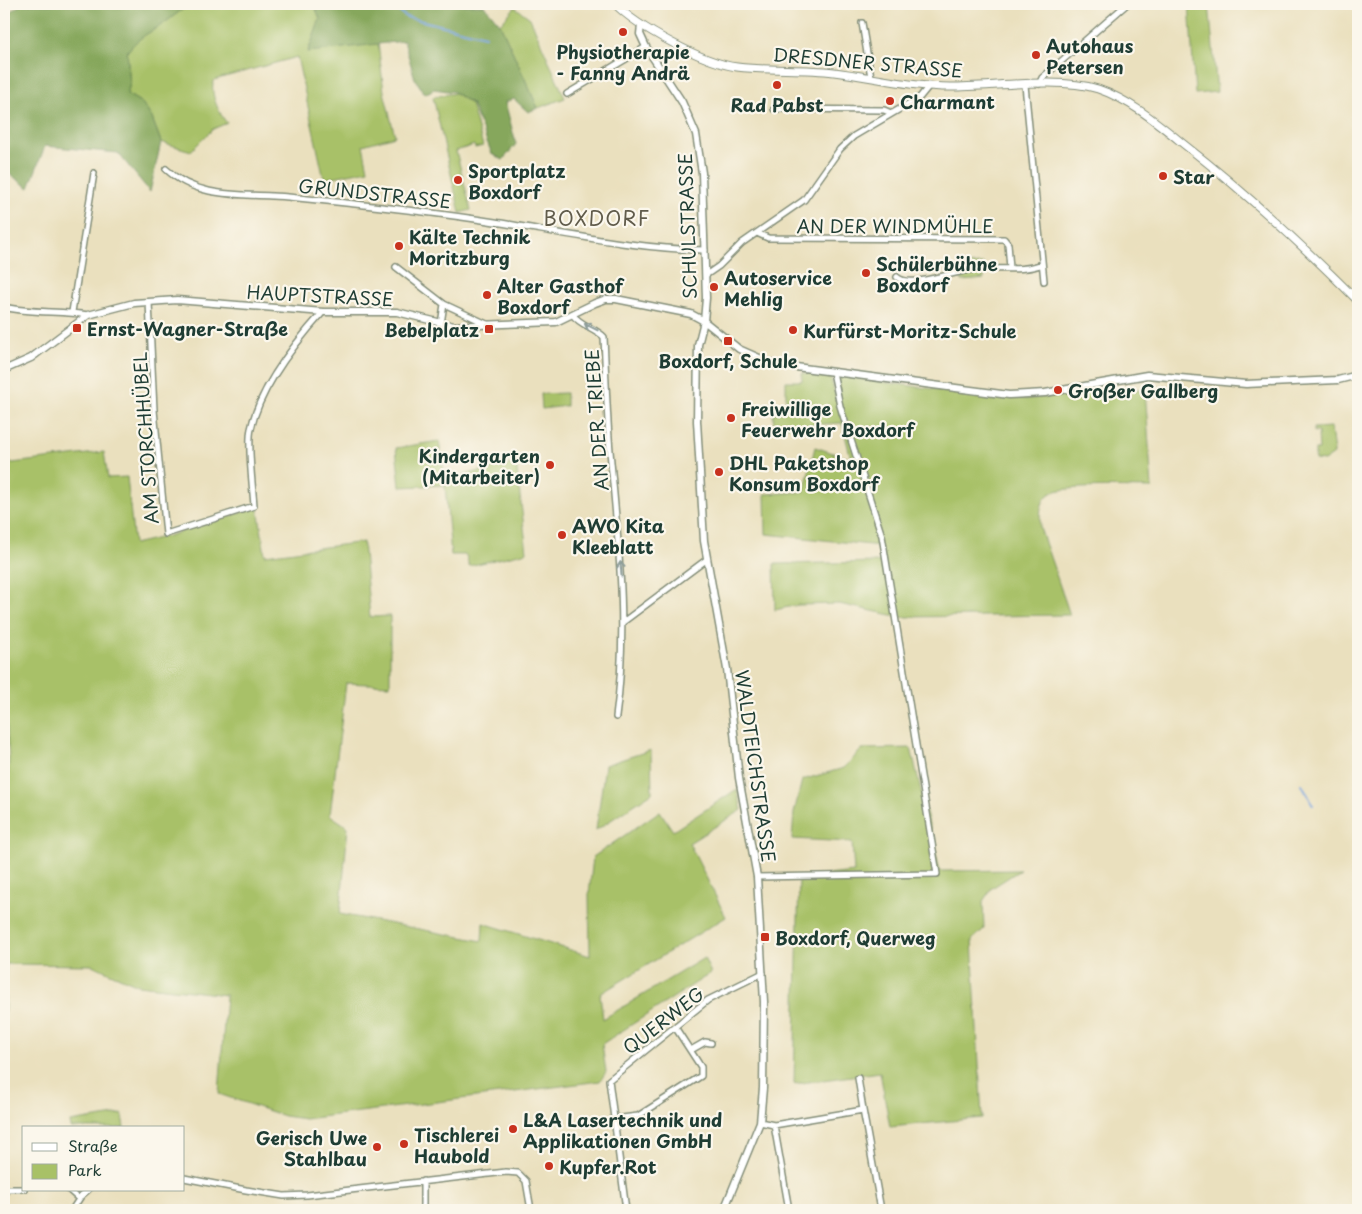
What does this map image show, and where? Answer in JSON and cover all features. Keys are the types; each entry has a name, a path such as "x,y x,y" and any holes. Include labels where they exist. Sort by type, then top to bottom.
{"main road":[{"name":"DRESDNER STRASSE","path":"615,4 641,25 698,54 726,65 805,70 871,77 929,86 1067,84 1099,90 1121,100 1150,118 1266,211 1358,302"}],"street":[{"path":"1039,84 1042,78 1127,4"},
{"path":"862,23 871,77"},
{"name":"SCHULSTRASSE","path":"641,25 640,34 646,47 682,102 696,134 702,172 706,275 704,321"},
{"path":"567,94 646,47"},
{"path":"1025,85 1044,281"},
{"path":"706,275 757,233 804,200 840,149 854,136 920,97 929,86"},
{"path":"774,109 884,110 892,112"},
{"name":"GRUNDSTRASSE","path":"166,169 173,176 204,191 219,194 284,196 378,205 645,246 704,250"},
{"path":"72,312 94,173"},
{"name":"AN DER WINDMÜHLE","path":"757,233 768,238 1004,239 1008,244 1010,268"},
{"path":"897,277 905,281 929,280 969,270 1042,264"},
{"path":"396,267 444,304 490,325"},
{"name":"HAUPTSTRASSE","path":"4,370 31,358 88,315 119,305 177,300 323,312 397,312 442,324 490,325 556,322 595,303 606,299 616,299 691,314 704,321"},
{"name":"AM STORCHHÜBEL","path":"150,302 154,410 166,534 254,506 250,430 273,378 306,330 323,312"},
{"path":"442,324 444,304"},
{"path":"4,307 37,312 72,312 88,315"},
{"name":"AN DER TRIEBE","path":"573,315 576,320 597,329 604,337 610,460 623,590 620,690 616,717"},
{"path":"704,321 739,349 764,362 796,368 1009,395 1045,394 1148,375 1246,384 1350,378 1358,375"},
{"name":"WALDTEICHSTRASSE","path":"704,321 698,345 696,421 706,560 727,670 739,778 757,877 763,973 763,1088 760,1122 724,1210"},
{"path":"757,877 937,874 882,536 840,406 832,372"},
{"path":"623,620 706,560"},
{"name":"QUERWEG","path":"614,1119 609,1080 708,1000 763,973"},
{"path":"626,1210 614,1119 638,1116 701,1076 701,1067 675,1027"},
{"path":"691,1050 705,1042 711,1043"},
{"path":"858,1078 880,1210"},
{"path":"760,1122 774,1125 863,1110"},
{"path":"774,1125 789,1210"},
{"path":"185,1178 284,1196 506,1172 518,1173 526,1181 531,1210"},
{"path":"423,1181 423,1210"},
{"path":"4,1193 8,1189 22,1190"},
{"path":"71,1192 79,1200"},
{"path":"72,1210 86,1192"}],"green space":[{"path":"22,4 193,4 141,38 127,52 130,84 127,94 142,103 152,118 161,142 150,192 118,153 45,146 29,188 4,170 4,15"},
{"path":"193,4 314,4 321,19 308,51 378,43 384,92 395,136 363,145 368,170 324,179 297,57 214,80 214,97 227,123 213,129 191,151 161,142 152,118 142,103 127,94 130,84 127,52 141,37"},
{"path":"314,4 484,5 500,24 538,108 528,112 514,99 505,102 516,144 503,160 492,154 472,104 454,92 434,89 425,94 415,79 404,41 308,52 320,19"},
{"path":"1189,4 1209,4 1217,92 1195,94"},
{"path":"515,7 530,18 565,98 538,108 500,24"},
{"name":"Sportplatz Boxdorf","path":"455,93 471,104 483,146 475,148 474,145 456,151 471,210 460,213 433,97"},
{"path":"984,264 984,279 962,281 961,265"},
{"path":"802,373 830,375 841,417 836,376 980,395 1026,399 1101,391 1145,389 1152,488 1058,490 1051,493 1044,500 1041,509 1040,528 1070,615 901,617 839,604 798,605 775,610 774,564 884,562 880,546 766,534 765,494 804,492 815,447 851,459 842,423 774,427 773,413 786,412 786,381 802,381"},
{"path":"566,393 566,406 542,409 541,394"},
{"path":"1331,427 1334,454 1324,461 1315,460 1315,450 1319,450 1318,432 1314,432 1314,428"},
{"path":"439,441 445,479 516,463 527,552 469,566 466,555 451,555 445,485 400,487 396,448"},
{"path":"104,452 108,478 127,477 134,544 168,536 258,507 265,555 363,542 370,617 390,616 390,685 346,683 330,815 348,827 340,914 482,941 483,923 590,956 589,894 593,857 660,811 673,831 737,789 742,810 689,843 726,917 600,994 603,1019 704,958 711,973 602,1044 606,1072 600,1081 305,1119 284,1116 219,1094 226,995 138,985 92,965 6,964 4,1033 4,831 9,760 4,684 4,464"},
{"path":"911,748 940,871 1020,870 992,888 983,901 984,929 972,940 982,1118 890,1127 880,1072 794,1084 799,878 854,872 852,842 792,839 794,813 802,780 844,768 862,749"},
{"path":"651,750 652,793 596,830 605,765"},
{"path":"122,1114 124,1126 71,1126 70,1122"}],"waterway":[{"path":"389,4 406,17 485,36"},
{"path":"1302,784 1313,805"}],"place":[{"name":"Physiotherapie - Fanny Andrä","path":"623,32"},
{"name":"Autohaus Petersen","path":"1036,55"},
{"name":"Rad Pabst","path":"777,85"},
{"name":"Charmant","path":"890,101"},
{"name":"Star","path":"1163,176"},
{"name":"Sportplatz Boxdorf","path":"458,180"},
{"name":"Kälte Technik Moritzburg","path":"399,246"},
{"name":"Schülerbühne Boxdorf","path":"866,273"},
{"name":"Autoservice Mehlig","path":"714,287"},
{"name":"Alter Gasthof Boxdorf","path":"487,295"},
{"name":"Ernst-Wagner-Straße","path":"77,328"},
{"name":"Bebelplatz","path":"489,329"},
{"name":"Kurfürst-Moritz-Schule","path":"793,330"},
{"name":"Boxdorf, Schule","path":"728,341"},
{"name":"Großer Gallberg","path":"1058,390"},
{"name":"Freiwillige Feuerwehr Boxdorf","path":"731,418"},
{"name":"Kindergarten (Mitarbeiter)","path":"550,465"},
{"name":"DHL Paketshop Konsum Boxdorf","path":"719,472"},
{"name":"AWO Kita Kleeblatt","path":"562,535"},
{"name":"Boxdorf, Querweg","path":"765,937"},
{"name":"L&A Lasertechnik und Applikationen GmbH","path":"513,1129"},
{"name":"Tischlerei Haubold","path":"404,1144"},
{"name":"Gerisch Uwe Stahlbau","path":"377,1147"},
{"name":"Kupfer.Rot","path":"549,1166"}],"district":[{"name":"BOXDORF","path":"597,218"}]}
